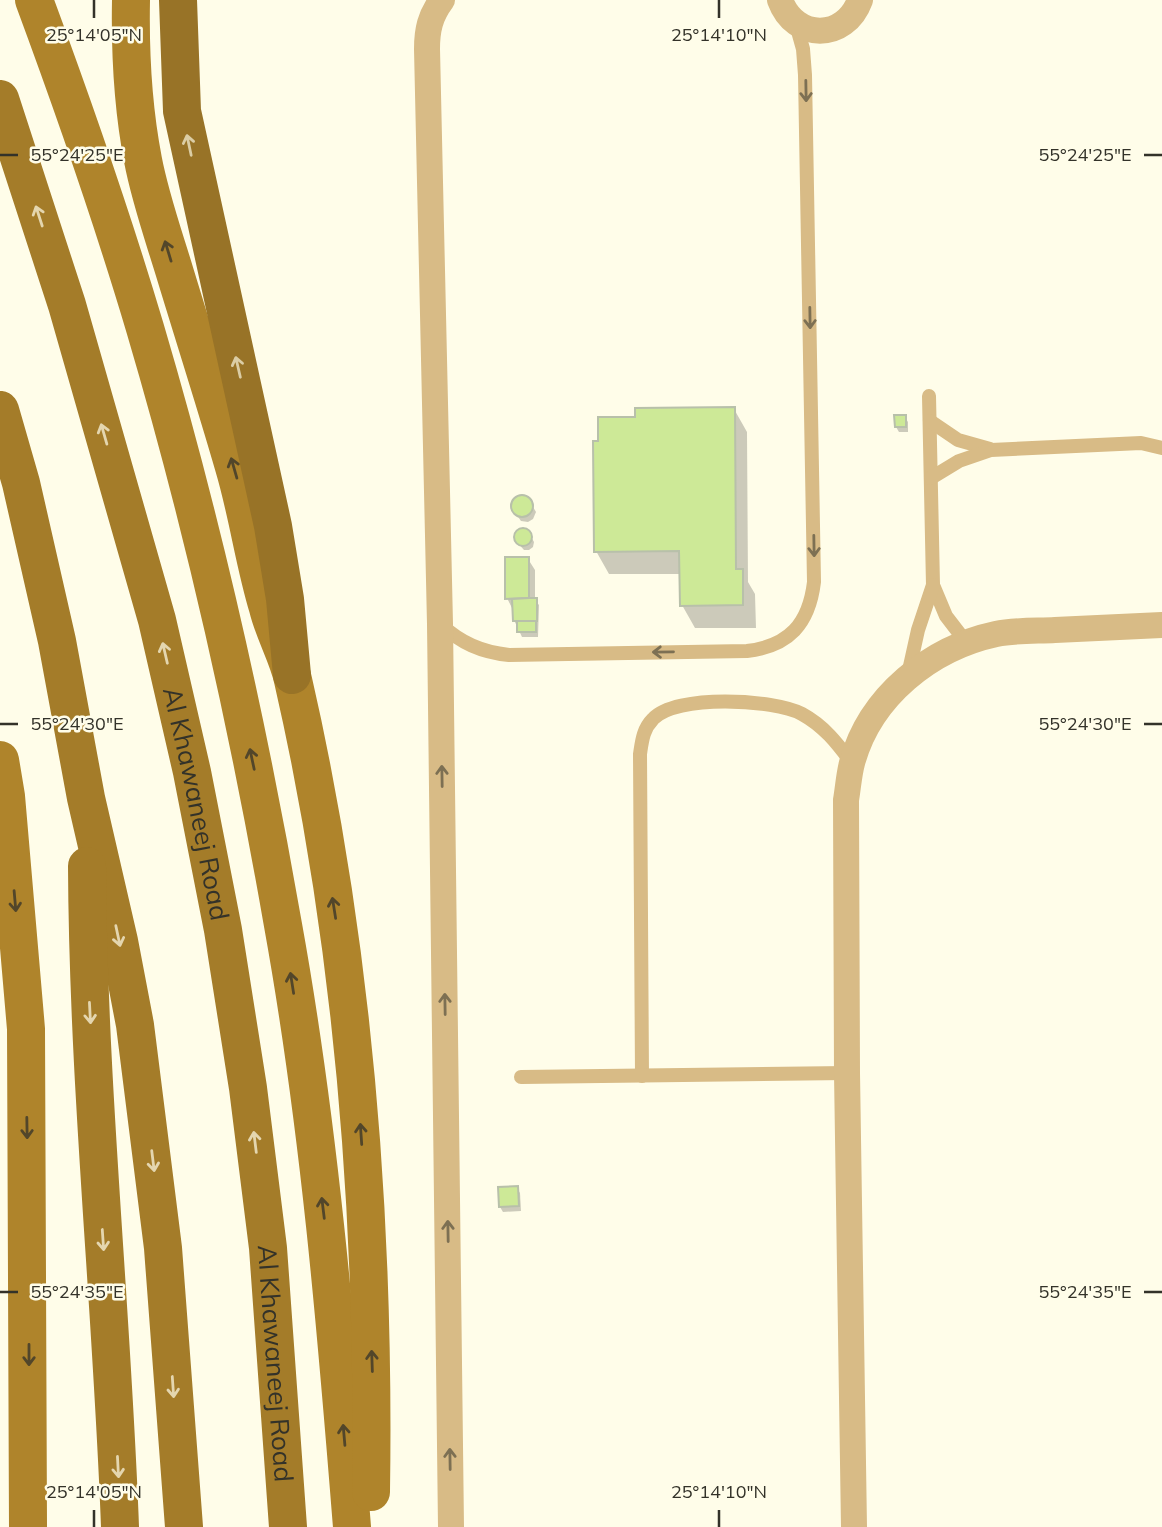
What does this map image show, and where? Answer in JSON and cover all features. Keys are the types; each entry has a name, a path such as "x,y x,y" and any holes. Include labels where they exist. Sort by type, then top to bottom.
{"highway":[{"path":"178,0 182,111 273,526 285,599 292,675"},
{"name":"Al Khawaneej Road","path":"0,99 67,305 158,621 192,772 223,930 250,1102 268,1248 288,1527"},
{"path":"0,410 21,483 57,641 86,798 119,941 145,1090 163,1248 184,1527"},
{"path":"86,798 89,993 120,1527"}],"main road":[{"path":"34,0 71,102 145,329 217,603 252,762 284,928 310,1096 335,1327 352,1527"},
{"path":"131,0 135,107 143,160 158,218 235,470 259,578 274,629 292,675 319,814 342,955 358,1097 369,1239 373,1382 371,1527"},
{"path":"0,760 6,796 26,1029 28,1527"}],"street":[{"path":"442,0 434,11 428,29 426,49 440,624 451,1527"},
{"path":"762,0 808,29 820,31 844,23 856,7 881,0"},
{"path":"853,1527 846,800 852,762 866,729 885,701 908,676 936,657 966,642 999,634 1162,625"}],"lane":[{"path":"440,624 452,635 479,650 509,655 747,651 764,649 781,642 795,631 806,616 812,600 814,568 806,75 803,49 789,15"},
{"path":"908,676 918,630 933,585 929,396"},
{"path":"930,421 958,440 991,450"},
{"path":"932,478 959,461 991,450 1141,443 1162,436"},
{"path":"1141,443 1162,448"},
{"path":"933,585 946,616 966,642"},
{"path":"642,1076 640,754 643,735 653,718 669,707 688,704 761,702 781,706 818,724 852,762"},
{"path":"521,1077 847,1073"}],"building":[{"path":"735,407 736,569 743,569 743,605 680,606 679,551 594,552 593,441 598,441 598,417 635,417 635,408"},
{"path":"894,415 906,415 906,427 895,427"},
{"path":"522,495 530,498 533,506 530,514 522,517 514,514 511,506 514,498"},
{"path":"523,528 529,531 532,537 529,543 523,546 517,543 514,537 517,531"},
{"path":"505,557 529,557 529,598 505,599"},
{"path":"537,598 537,621 513,621 512,599"},
{"path":"517,621 536,621 536,632 517,632"},
{"path":"518,1186 519,1206 499,1207 498,1187"}]}
